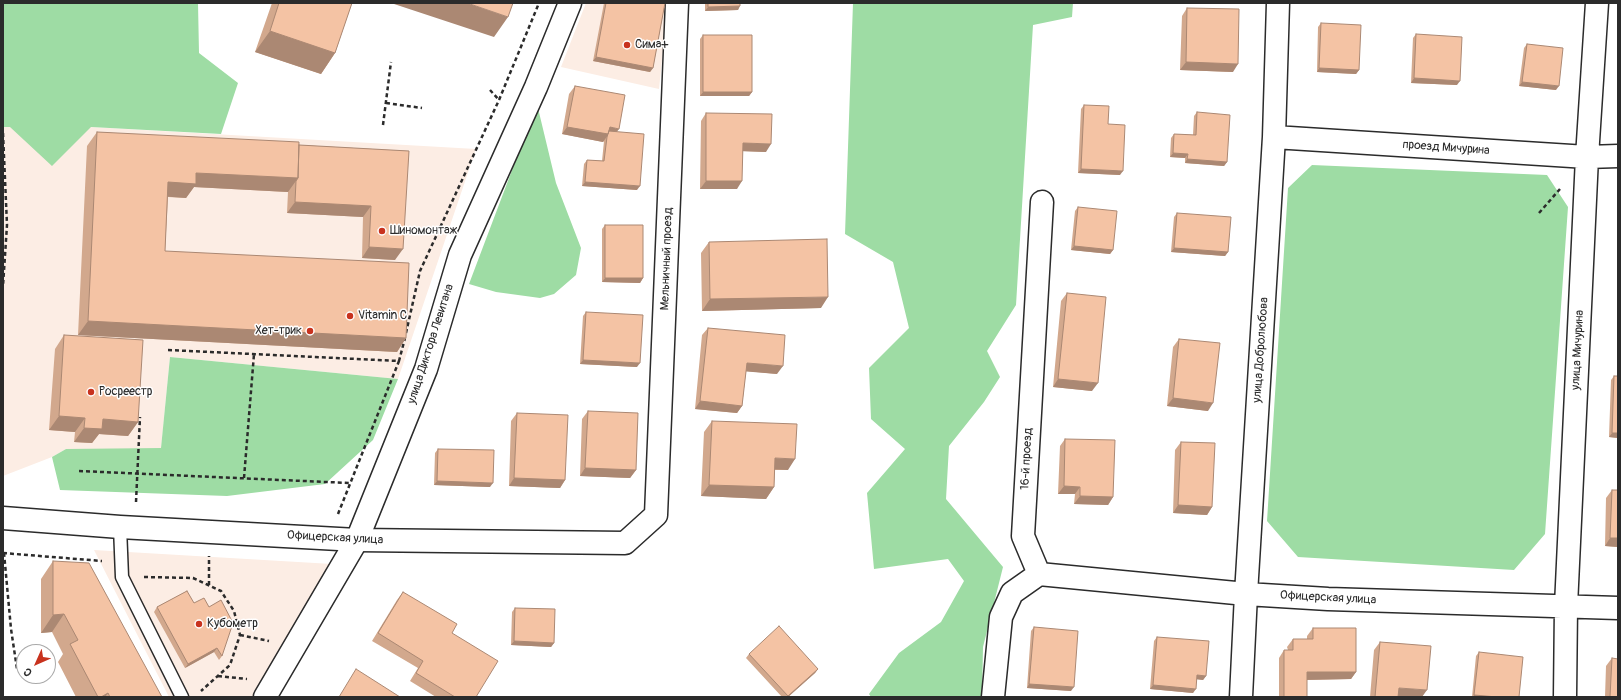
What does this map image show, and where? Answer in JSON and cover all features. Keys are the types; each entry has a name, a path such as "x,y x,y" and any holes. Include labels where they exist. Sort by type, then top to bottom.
{"street":[{"name":"улица Диктора Левитана","path":"265,697 357,540 426,369 460,255 536,86 570,3"},
{"name":"Мельничный проезд","path":"656,515 677,3"},
{"name":"улица Добролюбова","path":"1242,697 1246,594 1274,137 1278,3"},
{"name":"улица Мичурина","path":"1565,697 1566,606 1587,157 1597,3"},
{"name":"проезд Мичурина","path":"1274,137 1587,157 1618,156"},
{"name":"16-й проезд","path":"1039,574 1023,536 1042,202"},
{"name":"Офицерская улица","path":"3,518 127,528 357,540 625,543 656,515"},
{"name":"Офицерская улица","path":"1039,574 1246,594 1328,599 1618,608"},
{"path":"993,697 1001,617 1012,593 1039,574"}],"lane":[{"path":"127,528 121,562 122,577 182,697"}],"path":[{"path":"79,471 349,483 400,361 420,271 499,100 538,3"},
{"path":"383,125 391,62"},
{"path":"490,90 499,100"},
{"path":"386,103 422,108"},
{"path":"3,133 7,225 3,286"},
{"path":"168,350 400,361"},
{"path":"244,478 254,354"},
{"path":"127,528 137,473 140,417"},
{"path":"16,662 3,553 121,562"},
{"path":"122,577 193,578 221,591 234,611 240,635 230,664 201,692"},
{"path":"240,635 272,642"},
{"path":"218,676 249,679"}],"shaded area":[{"path":"586,3 668,3 659,89 561,67"},
{"path":"3,28 91,127 476,149 398,379 170,357 161,449 66,449 52,457 3,476"},
{"path":"94,550 332,564 254,697 169,697"}],"green space":[{"path":"3,3 198,3 199,53 238,83 221,134 91,127 52,166 10,127 3,127"},
{"path":"853,3 1073,3 1072,17 1033,25 1016,305 987,351 1000,377 984,402 949,446 946,499 1003,567 983,647 982,697 871,697 869,694 899,653 941,622 964,581 948,559 874,569 867,493 905,449 871,419 869,368 909,328 893,262 845,234"},
{"path":"537,104 556,183 581,248 576,275 554,294 540,298 496,292 469,284"},
{"path":"1312,165 1547,175 1568,207 1545,534 1514,570 1298,557 1267,521 1288,188"},
{"path":"170,357 398,379 373,440 325,484 227,496 60,490 52,457 66,449 161,448"}],"building":[{"path":"279,3 352,3 335,53 270,31"},
{"path":"467,3 513,3 508,17"},
{"path":"606,3 665,3 653,68 596,57"},
{"path":"708,3 740,3 740,6 708,7"},
{"path":"1187,8 1239,9 1238,64 1186,62"},
{"path":"1321,23 1361,25 1359,70 1319,68"},
{"path":"1416,34 1462,37 1460,81 1414,78"},
{"path":"703,35 752,35 752,92 703,92"},
{"path":"1527,44 1563,48 1559,86 1522,82"},
{"path":"575,86 625,95 619,129 610,127 608,134 567,127"},
{"path":"1084,105 1109,106 1108,124 1125,125 1123,171 1081,169"},
{"path":"1197,112 1230,115 1227,162 1187,159 1188,154 1173,153 1174,134 1196,135"},
{"path":"706,113 772,114 771,144 743,143 742,181 706,181"},
{"path":"609,131 644,134 640,186 585,182 587,160 604,161"},
{"path":"97,132 299,142 298,178 196,173 196,184 168,182 165,251 409,263 406,338 88,321"},
{"path":"299,145 409,151 403,249 369,247 371,206 295,202 296,181 298,178"},
{"path":"1078,207 1117,211 1113,250 1074,246"},
{"path":"1177,213 1231,217 1228,252 1174,248"},
{"path":"605,225 643,225 643,278 605,278"},
{"path":"827,239 828,297 710,299 709,242"},
{"path":"1067,293 1106,297 1098,383 1058,379"},
{"path":"586,312 643,315 640,363 583,360"},
{"path":"708,328 785,335 783,366 747,363 742,406 700,401"},
{"name":"Росреестр","path":"64,335 143,340 138,422 103,419 102,429 84,428 85,418 59,416"},
{"path":"1179,339 1220,343 1213,403 1173,398"},
{"path":"1614,376 1618,376 1618,433 1612,433"},
{"path":"588,411 638,413 636,470 585,468"},
{"path":"517,413 568,415 565,480 514,478"},
{"path":"712,421 797,424 795,459 775,458 774,487 709,485"},
{"path":"1065,439 1115,440 1113,497 1080,496 1080,487 1064,486"},
{"path":"1181,442 1215,443 1212,507 1178,505"},
{"path":"438,449 494,450 493,483 437,481"},
{"path":"1612,490 1618,490 1618,538 1610,538"},
{"path":"53,561 89,563 162,697 110,697 108,693 98,697 70,644 78,640 64,614 53,615"},
{"path":"187,591 194,603 204,598 209,607 221,600 233,623 222,656 217,648 188,664 157,607"},
{"path":"403,592 457,624 452,633 498,661 476,697 455,697 416,673 423,661 378,633"},
{"path":"515,608 555,609 554,643 514,641"},
{"path":"779,626 818,669 788,696 749,654"},
{"path":"1034,627 1078,631 1074,687 1029,684"},
{"path":"1313,628 1356,628 1356,672 1307,672 1307,697 1284,697 1284,650 1293,650 1293,639 1313,639"},
{"path":"1157,637 1209,641 1206,676 1197,675 1196,689 1153,685"},
{"path":"1380,642 1431,646 1427,690 1399,688 1398,697 1375,697"},
{"path":"1479,652 1523,657 1519,697 1474,695"},
{"path":"1612,658 1618,659 1618,697 1610,697"},
{"path":"356,669 400,697 339,697"}],"place":[{"name":"Сима+","path":"627,45"},
{"name":"Шиномонтаж","path":"382,231"},
{"name":"Vitamin C","path":"350,316"},
{"name":"Хет-трик","path":"310,331"},
{"name":"Росреестр","path":"91,392"},
{"name":"Кубометр","path":"199,624"}]}
